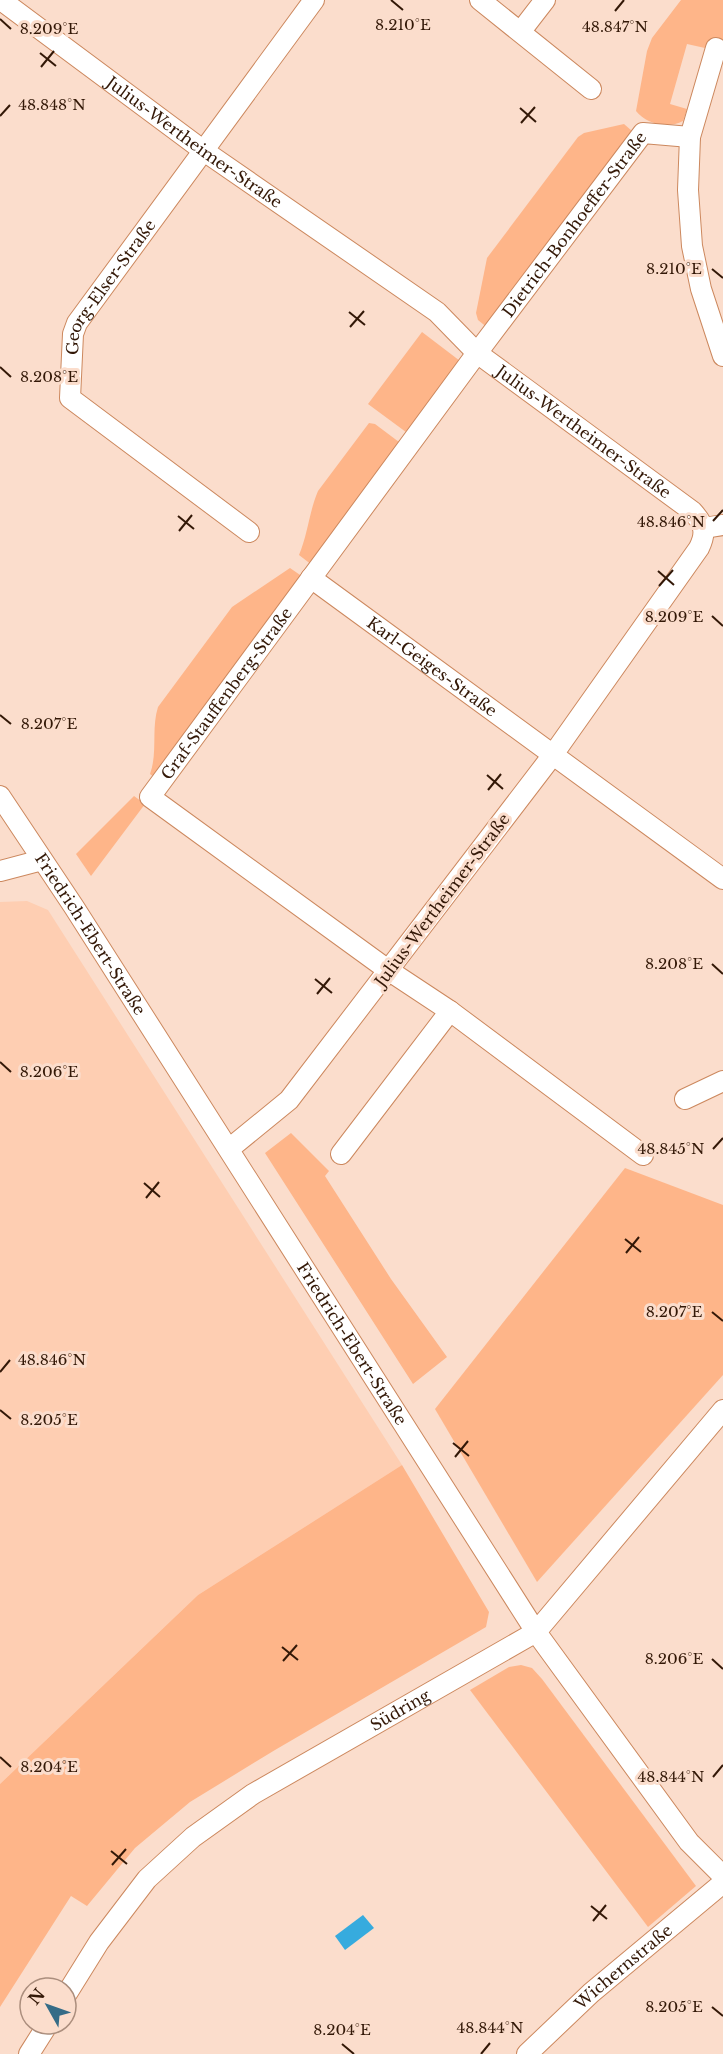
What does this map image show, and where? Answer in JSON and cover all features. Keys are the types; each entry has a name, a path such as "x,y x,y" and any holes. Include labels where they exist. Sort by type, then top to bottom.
{"street":[{"name":"Julius-Wertheimer-Straße","path":"1,0 204,151 437,312 477,353 714,526 704,537 699,549 552,756 290,1100 229,1149"},
{"name":"Georg-Elser-Straße","path":"249,532 75,404 68,392 73,334 77,322 314,0"},
{"path":"480,0 591,89"},
{"path":"521,31 545,0"},
{"path":"716,48 690,137 688,190 692,246 701,289 723,356"},
{"name":"Dietrich-Bonhoeffer-Straße","path":"477,353 643,134 690,137"},
{"name":"Graf-Stauffenberg-Straße","path":"388,970 150,797 477,353"},
{"name":"Karl-Geiges-Straße","path":"311,578 723,879"},
{"name":"Friedrich-Ebert-Straße","path":"0,796 229,1149 536,1632 689,1842 723,1876"},
{"path":"0,871 42,860"},
{"path":"388,970 450,1011 643,1155"},
{"path":"341,1154 450,1011"},
{"path":"685,1099 723,1081"},
{"name":"Südring","path":"78,1976 99,1942 147,1879 193,1836 253,1794 536,1632 723,1410"},
{"name":"Wichernstraße","path":"527,2054 591,1993 723,1882"},
{"path":"29,2054 40,2036"}],"shaded area":[{"path":"681,0 723,0 723,44 708,41 705,48 687,44 670,104 687,109 683,121 664,125 645,119 636,111 647,51 652,38"},
{"path":"624,124 632,131 489,329 478,320 476,313 487,258 578,137 584,133"},
{"path":"422,332 464,364 410,435 368,404"},
{"path":"369,423 375,424 403,445 312,565 299,555 318,491"},
{"path":"290,568 303,577 154,777 150,774 154,757 158,707 232,607"},
{"path":"134,796 145,804 91,876 76,854"},
{"path":"27,901 48,910 402,1465 198,1595 0,1784 0,902"},
{"path":"291,1133 329,1171 325,1176 391,1279 447,1357 413,1384 265,1153"},
{"path":"625,1168 723,1205 723,1375 537,1582 435,1409"},
{"path":"402,1465 489,1612 486,1627 190,1802 135,1848 87,1906 71,1896 0,2007 0,1784 198,1595"},
{"path":"521,1665 532,1668 542,1679 696,1886 648,1927 470,1690 509,1667"}],"water":[{"path":"363,1915 374,1928 345,1950 335,1936"}]}
